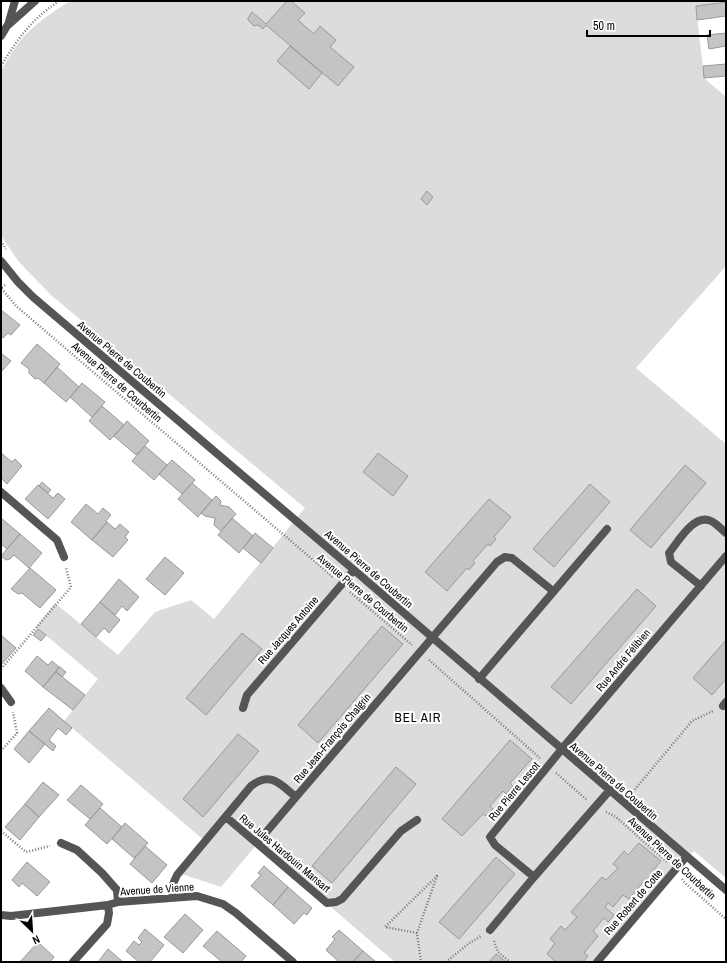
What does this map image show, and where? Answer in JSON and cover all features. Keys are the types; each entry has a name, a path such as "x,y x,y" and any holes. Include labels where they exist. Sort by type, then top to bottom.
{"street":[{"path":"1,36 7,26 15,1"},
{"path":"7,26 35,1"},
{"name":"Avenue Pierre de Coubertin","path":"1,261 14,278 33,297 354,570 726,890"},
{"path":"1,492 57,540 64,557"},
{"path":"701,586 671,562 669,553 694,522 701,520 711,521 726,533"},
{"path":"479,679 607,529"},
{"name":"Rue André Félibien","path":"562,750 726,556"},
{"name":"Rue Jean-François Chalgrin","path":"172,897 173,884 177,875 251,786 258,781 267,778 275,780 296,797 497,562 505,557 512,558 553,591"},
{"name":"Rue Jacques Antoine","path":"243,708 248,695 354,570"},
{"path":"1,688 11,702"},
{"name":"Rue Pierre Lescot","path":"534,878 496,845 490,837 562,750"},
{"path":"490,930 609,790"},
{"path":"257,843 296,797"},
{"name":"Rue Jules Hardouin Mansart","path":"226,817 327,903 342,899 401,831 417,820"},
{"path":"61,843 77,850 102,873 116,890 118,902"},
{"name":"Rue Robert de Cotte","path":"597,962 686,857"},
{"name":"Avenue de Vienne","path":"1,916 108,905 118,902 197,896 223,904 236,913 293,962"},
{"path":"73,962 106,924 109,913 108,905"}],"path":[{"path":"1,66 14,43 27,28 59,1"},
{"name":"Avenue Pierre de Courbertin","path":"14,278 2,288 16,306 420,652 595,806 616,817 676,870 685,884 726,919"},
{"path":"1,669 71,587 64,557"},
{"path":"1,751 17,732 11,702"},
{"path":"624,803 692,721 724,704"},
{"path":"1,831 26,852 61,843"},
{"path":"417,933 385,927 437,876 417,933 421,962"},
{"path":"446,962 468,944 490,930 498,952 510,962"}],"shaded area":[{"path":"70,1 726,1 696,6 704,78 726,97 726,266 636,368 726,444 726,878 694,851 682,862 597,962 395,962 257,844 221,887 179,873 205,841 64,721 98,679 36,627 55,603 118,655 155,612 191,600 214,619 305,508 51,295 19,262 1,236 1,72 15,48 30,30"}],"building":[{"path":"287,1 291,1 305,13 298,20 314,34 320,26 336,40 330,47 354,67 338,86 266,25 263,29 258,25 254,26 248,20 252,12 266,24"},
{"path":"726,2 726,16 697,20 696,6"},
{"path":"726,33 726,46 709,49 707,35"},
{"path":"290,46 322,73 309,89 277,61"},
{"path":"726,64 726,76 704,78 703,66"},
{"path":"427,191 433,197 427,205 421,199"},
{"path":"1,310 20,325 11,335 8,333 3,338 1,336"},
{"path":"37,344 60,364 44,383 38,378 35,379 29,373 29,369 21,363"},
{"path":"1,353 11,361 1,372"},
{"path":"57,367 79,387 66,402 44,383"},
{"path":"82,383 105,402 92,417 70,397"},
{"path":"102,406 124,425 110,440 89,421"},
{"path":"127,421 149,441 136,455 114,436"},
{"path":"145,446 167,465 154,480 132,461"},
{"path":"1,453 12,462 15,459 22,466 7,484 1,478"},
{"path":"378,453 408,476 393,496 363,472"},
{"path":"172,460 195,480 182,494 159,474"},
{"path":"685,465 706,483 651,548 630,530"},
{"path":"42,482 51,490 48,493 39,486"},
{"path":"192,483 212,500 198,517 178,499"},
{"path":"590,484 610,502 554,567 533,549"},
{"path":"38,485 53,498 58,493 65,499 48,519 25,499"},
{"path":"216,496 221,501 220,505 229,507 236,514 221,531 214,525 215,518 205,516 201,513"},
{"path":"489,499 511,517 494,537 496,539 490,546 488,544 473,561 475,563 469,570 467,568 447,591 425,572"},
{"path":"86,504 98,514 103,508 111,515 92,540 71,522"},
{"path":"1,518 20,534 7,549 1,544"},
{"path":"232,518 253,536 239,553 218,535"},
{"path":"107,522 115,529 120,524 129,532 125,537 128,540 113,557 92,540"},
{"path":"255,533 273,548 261,563 243,548"},
{"path":"20,534 42,553 29,568 14,555 10,559 6,560 1,556"},
{"path":"165,557 184,573 165,595 146,579"},
{"path":"30,568 56,590 40,608 22,593 18,594 11,589"},
{"path":"119,579 139,597 127,611 122,606 115,615 100,602"},
{"path":"637,589 656,606 571,704 551,687"},
{"path":"100,602 120,620 109,633 104,628 96,637 81,624"},
{"path":"382,626 403,644 318,743 298,725"},
{"path":"38,629 46,635 41,641 33,635"},
{"path":"242,633 262,649 206,715 186,698"},
{"path":"1,635 16,648 1,665"},
{"path":"726,640 726,679 712,695 693,678"},
{"path":"37,656 48,665 52,661 59,667 43,687 25,671"},
{"path":"59,667 66,672 62,677 56,672"},
{"path":"56,672 85,695 73,710 43,687"},
{"path":"49,708 72,728 66,735 58,728 49,740 56,746 53,751 29,731"},
{"path":"29,731 45,744 29,763 14,749"},
{"path":"238,734 259,751 203,817 183,799"},
{"path":"510,740 532,759 510,783 513,786 506,794 503,791 490,806 493,809 486,816 483,814 462,836 442,819"},
{"path":"396,767 416,784 332,883 312,866"},
{"path":"43,782 59,795 39,817 25,804"},
{"path":"81,785 103,804 90,819 67,800"},
{"path":"25,804 39,817 20,840 5,827"},
{"path":"100,808 122,827 107,844 85,825"},
{"path":"125,823 148,843 134,858 112,839"},
{"path":"639,843 661,861 651,873 655,877 648,886 643,882 629,899 623,895 613,907 608,903 605,907 614,915 608,922 604,918 593,931 598,936 584,953 588,956 583,962 556,962 547,954 555,943 550,939 561,926 565,930 577,917 571,912 602,877 606,880 618,868 613,864 624,851 628,855"},
{"path":"145,846 167,865 152,883 130,864"},
{"path":"496,857 515,874 459,939 439,922"},
{"path":"27,862 50,882 37,896 22,883 19,887 12,880"},
{"path":"264,866 288,887 273,905 251,886 261,875 258,873"},
{"path":"288,887 312,908 307,915 304,913 294,924 273,905"},
{"path":"185,914 203,930 183,953 164,937"},
{"path":"145,929 164,945 150,962 139,962 126,951 134,941 139,945 142,942 138,938"},
{"path":"339,930 363,951 353,962 339,962 326,950 335,939 332,937"},
{"path":"217,931 246,956 241,962 222,962 203,946"},
{"path":"38,942 54,957 50,962 20,962"},
{"path":"108,949 123,962 98,962"},
{"path":"363,951 376,962 353,962"},
{"path":"496,954 506,962 489,962"}],"district":[{"name":"BEL AIR","path":"418,717"}]}
